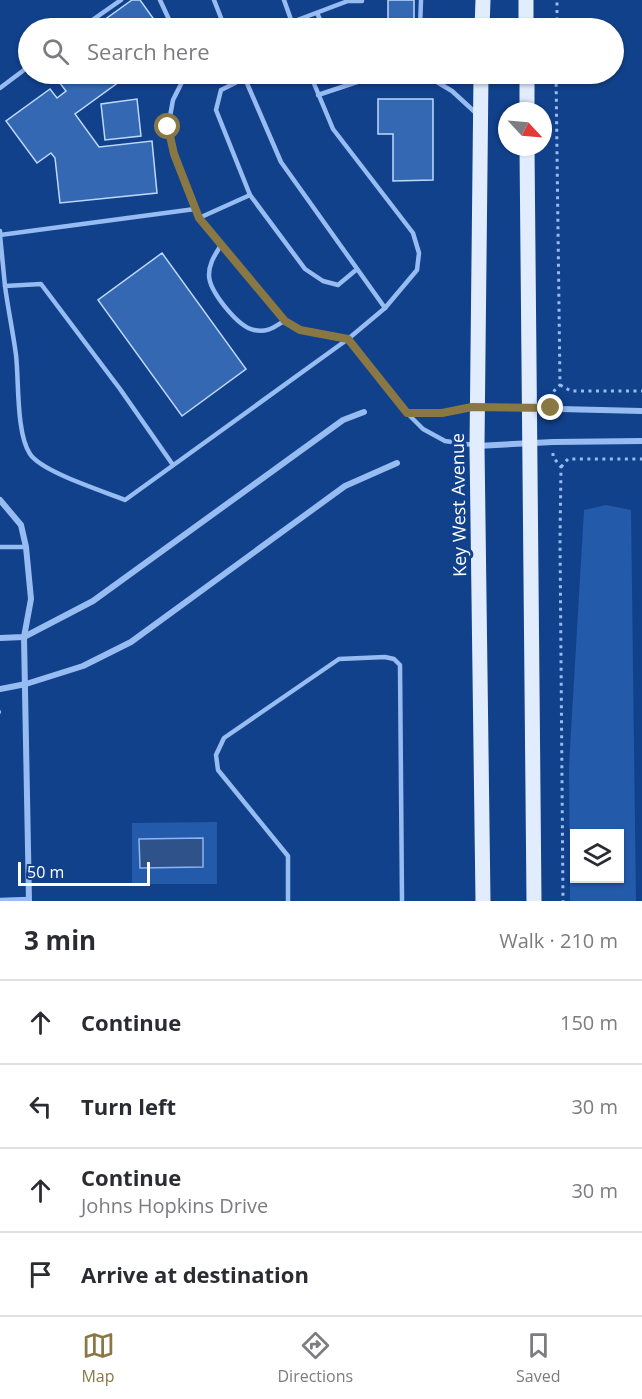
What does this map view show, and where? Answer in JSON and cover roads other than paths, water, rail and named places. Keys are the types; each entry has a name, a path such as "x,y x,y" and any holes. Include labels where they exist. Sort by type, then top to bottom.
{"main road":[{"path":"482,18 483,0"},
{"path":"526,0 526,18"},
{"name":"Key West Avenue","path":"482,84 477,446 483,901"},
{"path":"527,84 527,102"},
{"path":"527,156 534,901"}],"street":[{"path":"477,407 642,411"},
{"path":"0,638 24,637 93,601 343,420 364,412"},
{"path":"477,446 642,441"},
{"path":"0,689 26,684 83,666 131,642 345,486 397,464"},
{"path":"0,500 21,525 26,547 31,599 24,637 29,900"}],"lane":[{"path":"95,18 121,0"},
{"path":"160,0 168,18"},
{"path":"214,0 221,18"},
{"path":"284,0 291,18"},
{"path":"420,18 421,0"},
{"path":"303,18 348,1 362,1"},
{"path":"317,13 319,18"},
{"path":"0,88 18,74"},
{"path":"181,84 173,100 168,127 174,154 199,218 221,245 285,321 300,330 348,339 407,413 423,429 445,441 477,446"},
{"path":"231,84 221,90 216,110 250,195 305,269 323,281 338,285 356,270"},
{"path":"247,84 281,162 385,308"},
{"path":"0,231 5,286 16,356 21,420 30,455 47,468 124,500 348,339 385,308 417,270 419,253 413,233 333,129 314,84"},
{"path":"318,95 351,84"},
{"path":"440,84 452,91 480,118"},
{"path":"199,218 250,195"},
{"path":"0,236 195,208"},
{"path":"221,245 211,262 209,277 215,294 237,320 252,330 269,330 285,321"},
{"path":"5,286 41,284 120,389 172,465"},
{"path":"407,413 442,413 477,407"},
{"path":"0,547 26,547"},
{"path":"288,901 288,856 218,770 216,755 224,738 339,659 385,657 394,659 400,665 402,901"},
{"path":"0,900 29,900"}]}
